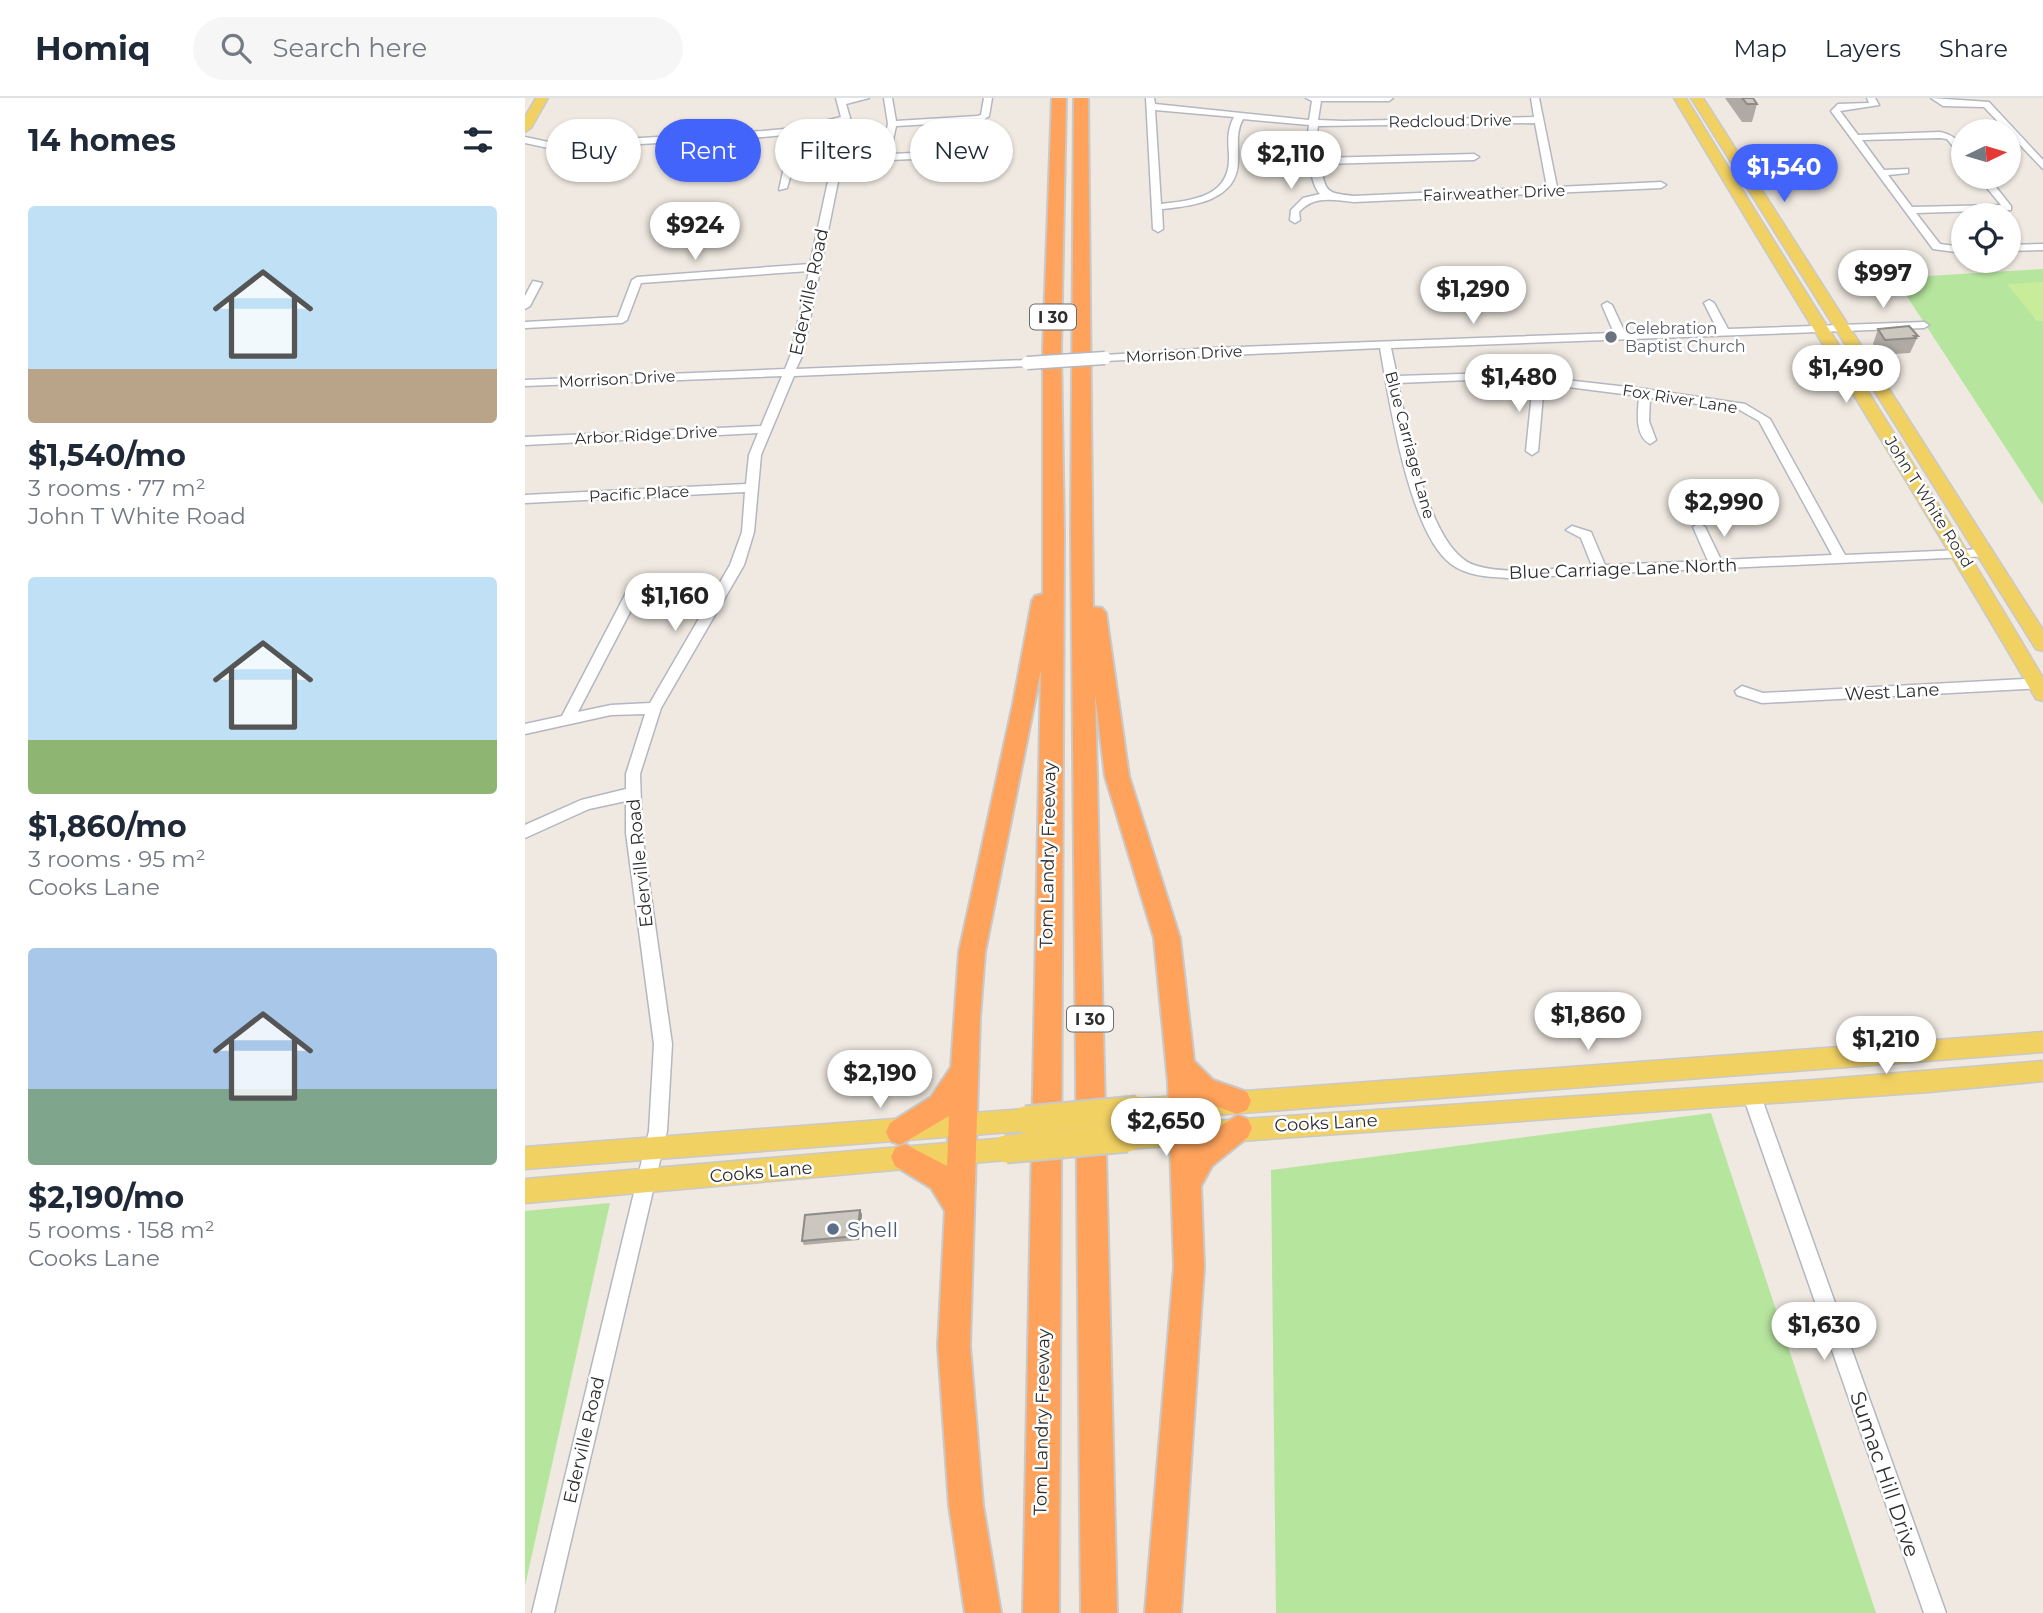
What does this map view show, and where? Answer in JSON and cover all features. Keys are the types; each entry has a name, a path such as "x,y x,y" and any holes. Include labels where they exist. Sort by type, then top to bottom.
{"highway":[{"name":"Tom Landry Freeway","path":"1059,98 1052,349 1067,533 1099,1613"},
{"name":"Tom Landry Freeway","path":"1041,1613 1048,1079 1047,953 1067,533 1081,98"},
{"path":"1067,533 1103,659 1117,776 1167,938 1180,1063 1188,1182 1189,1267 1163,1613"},
{"path":"983,1613 966,1505 958,1414 954,1310 972,952 1024,704 1067,533"},
{"path":"1180,1063 1185,1073 1204,1091 1237,1114 1196,1161 1188,1182"},
{"path":"959,1208 941,1178 903,1144 941,1105 965,1070"}],"main road":[{"path":"525,128 541,98"},
{"name":"John T White Road","path":"1680,98 1962,554 2041,687"},
{"name":"John T White Road","path":"1697,98 2043,645"},
{"name":"Cooks Lane","path":"525,1191 646,1181 903,1144 962,1139 1005,1122 1137,1110 1184,1119 1441,1086 2043,1042"},
{"path":"1900,1051 1914,1084"},
{"path":"1628,1071 1637,1104"},
{"name":"Cooks Lane","path":"1237,1114 1389,1120 1914,1084 2043,1071"},
{"path":"1389,1120 1424,1103 1441,1086"},
{"name":"Cooks Lane","path":"962,1139 1006,1149 1143,1137 1184,1119"},
{"name":"Cooks Lane","path":"525,1158 654,1149 903,1144"}],"street":[{"path":"841,100 865,98"},
{"path":"888,98 891,119"},
{"path":"896,124 979,119 985,116 988,98"},
{"path":"1310,98 1389,98"},
{"path":"1317,98 1311,140 1321,190 1327,194"},
{"path":"1535,98 1553,191"},
{"path":"1871,98 1875,105 1835,109 1937,247 1951,250"},
{"path":"1935,98 1943,103 1986,104 2043,166"},
{"name":"Ederville Road","path":"841,100 846,118"},
{"path":"1151,103 1158,229"},
{"name":"Redcloud Drive","path":"1151,103 1239,117 1314,123 1540,120"},
{"path":"1157,207 1203,199 1230,183 1235,173 1231,129 1239,117"},
{"path":"525,140 553,146 763,134 795,131 846,118"},
{"path":"1854,138 1940,135 1951,138"},
{"path":"1314,161 1474,157"},
{"path":"1880,173 1905,171"},
{"path":"782,188 784,182"},
{"name":"Ederville Road","path":"543,1613 654,1149 661,1107 663,1044 631,794 633,774 654,708 737,565 748,532 755,455 791,371 833,182"},
{"name":"Fairweather Drive","path":"1327,194 1354,199 1661,185"},
{"path":"1908,210 2008,208 1993,189"},
{"path":"1295,220 1294,212 1300,204 1327,194"},
{"path":"2021,248 2043,247"},
{"path":"525,325 622,320 637,281 741,275 815,267"},
{"path":"525,306 537,283"},
{"path":"1709,303 1724,332"},
{"path":"1607,305 1621,336"},
{"name":"Morrison Drive","path":"525,383 1924,325"},
{"name":"Blue Carriage Lane","path":"1385,346 1413,469 1432,530 1450,557 1472,569"},
{"name":"Fox River Lane","path":"1392,380 1493,376 1728,403 1764,419 1840,560"},
{"path":"1532,451 1539,380"},
{"path":"1645,392 1643,421 1650,440"},
{"name":"Arbor Ridge Drive","path":"525,441 766,429"},
{"name":"Pacific Place","path":"525,499 752,488"},
{"path":"1699,527 1717,566"},
{"path":"1572,530 1586,535 1600,570"},
{"name":"Blue Carriage Lane North","path":"1472,569 1508,574 1985,553"},
{"path":"568,718 633,593"},
{"name":"West Lane","path":"1742,691 1762,698 2041,687"},
{"path":"525,729 611,710 654,708"},
{"path":"525,832 586,804 631,794"},
{"name":"Sumac Hill Drive","path":"1752,1096 1935,1613"}],"green space":[{"path":"2043,269 2043,505 1895,278 2021,273 2021,270"},
{"path":"2043,282 2043,321 2037,321 2007,284"},
{"path":"1711,1113 1876,1613 1276,1613 1271,1170"},
{"path":"610,1203 525,1586 525,1211"}],"building":[{"path":"1742,98 1753,98 1757,104 1747,104"},
{"path":"1909,326 1918,336 1914,336 1916,338 1885,340 1878,329"},
{"name":"Shell","path":"860,1210 857,1236 802,1241 805,1215"}],"place":[{"name":"Celebration Baptist Church","path":"1611,337"},
{"name":"Shell","path":"833,1229"}]}
